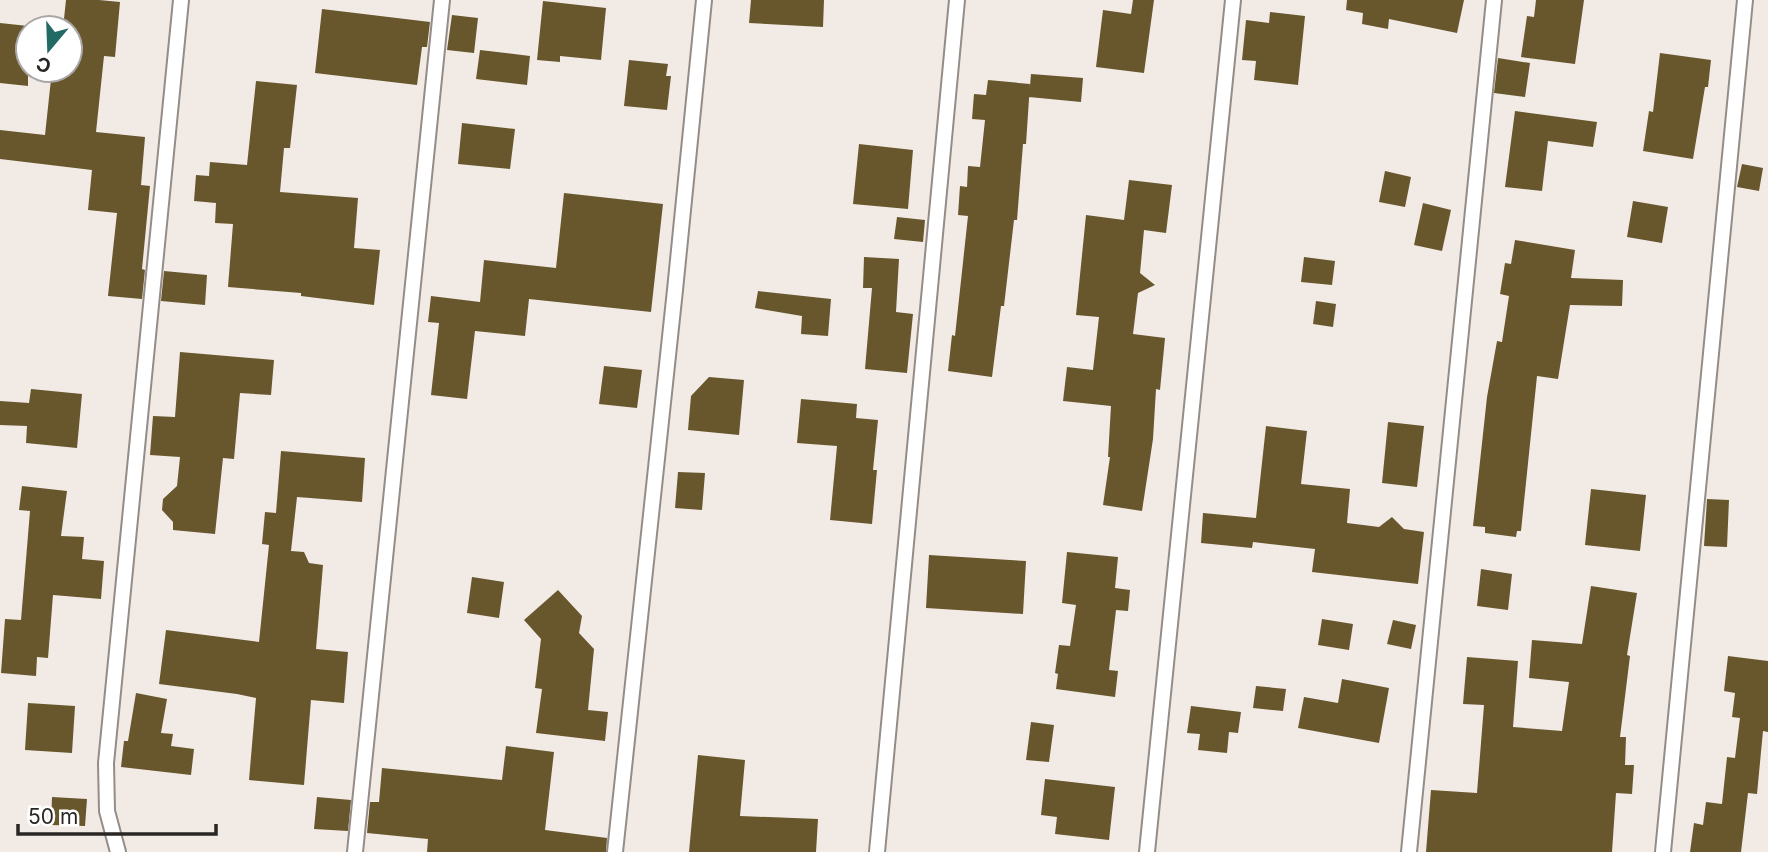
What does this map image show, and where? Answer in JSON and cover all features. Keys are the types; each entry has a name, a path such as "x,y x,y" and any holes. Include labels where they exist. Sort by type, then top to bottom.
{"lane":[{"path":"118,852 107,811 106,763 181,0"},
{"path":"355,852 442,0"},
{"path":"615,852 704,0"},
{"path":"877,852 957,0"},
{"path":"1147,852 1233,0"},
{"path":"1409,852 1494,0"},
{"path":"1663,852 1745,0"}],"building":[{"path":"66,0 120,2 115,57 104,56 96,132 145,137 141,185 150,186 142,269 145,270 142,299 108,296 117,213 88,210 92,170 0,159 0,130 45,135 50,84 84,84 84,14 64,14"},
{"path":"751,0 824,0 823,27 749,23"},
{"path":"1133,0 1154,0 1144,73 1096,67 1103,10 1131,14"},
{"path":"1347,0 1464,0 1457,33 1389,19 1388,29 1362,24 1363,13 1346,10"},
{"path":"1536,0 1584,0 1575,64 1521,57 1527,16 1534,17"},
{"path":"543,1 606,8 601,60 560,56 560,62 537,60"},
{"path":"322,9 430,22 427,47 422,47 417,85 315,73"},
{"path":"1270,12 1305,16 1298,85 1254,80 1256,61 1242,60 1246,20 1269,23"},
{"path":"452,15 478,18 474,53 447,50"},
{"path":"0,23 14,24 14,84 28,86 0,83"},
{"path":"480,50 530,56 527,85 476,79"},
{"path":"1660,53 1711,60 1693,159 1643,151 1649,111 1653,112"},
{"path":"1498,58 1530,63 1525,97 1494,93"},
{"path":"629,60 668,64 666,76 671,76 667,110 624,106"},
{"path":"1031,74 1083,78 1081,102 1029,97"},
{"path":"988,80 1030,84 1017,220 1014,220 992,377 948,371 952,335 955,336 968,216 958,215 960,186 967,187 968,166 980,167 985,120 972,119 974,94 986,95"},
{"path":"256,81 297,85 290,148 284,148 280,192 358,198 354,248 380,250 374,305 301,296 301,293 228,287 233,224 215,223 216,203 194,201 196,175 209,176 210,162 247,165"},
{"path":"1515,111 1597,122 1593,147 1548,141 1542,191 1505,187"},
{"path":"462,123 515,129 510,169 458,164"},
{"path":"859,144 913,150 908,209 853,204"},
{"path":"1742,164 1763,168 1759,191 1737,187"},
{"path":"1385,171 1411,177 1405,207 1379,202"},
{"path":"1129,180 1172,185 1166,233 1144,230 1140,273 1155,285 1138,293 1133,334 1165,338 1160,390 1156,389 1153,439 1142,511 1103,505 1110,457 1111,406 1063,401 1067,367 1093,370 1099,317 1076,315 1086,215 1124,220"},
{"path":"564,193 663,204 651,312 529,299 525,336 475,331 467,399 431,395 439,323 428,322 431,296 480,302 484,260 556,268"},
{"path":"1633,201 1668,207 1662,243 1627,237"},
{"path":"1423,203 1451,210 1442,251 1414,245"},
{"path":"897,217 925,220 923,242 894,239"},
{"path":"1515,240 1575,250 1571,278 1623,280 1622,306 1570,305 1558,379 1537,376 1521,531 1517,531 1516,537 1485,533 1485,527 1473,526 1487,397 1497,341 1502,342 1509,296 1500,294 1505,263 1511,264"},
{"path":"864,257 899,259 896,312 913,314 907,373 865,369 872,288 863,288"},
{"path":"1304,257 1335,261 1332,285 1301,282"},
{"path":"164,271 207,275 205,305 161,301"},
{"path":"758,291 831,299 828,336 801,334 802,316 755,308"},
{"path":"1316,301 1336,304 1333,327 1313,324"},
{"path":"180,352 274,360 271,395 240,393 234,459 223,458 215,534 173,530 173,522 162,510 163,499 177,486 180,457 150,455 153,416 175,417"},
{"path":"604,366 642,370 637,408 599,404"},
{"path":"709,377 744,380 739,435 688,430 691,396"},
{"path":"31,389 82,394 77,448 26,443 27,426 0,425 0,401 29,403"},
{"path":"801,399 857,404 856,418 878,420 873,470 877,470 872,524 830,520 837,446 797,443"},
{"path":"1388,422 1424,426 1417,487 1382,483"},
{"path":"1266,426 1307,431 1301,484 1350,489 1347,523 1379,527 1392,517 1404,529 1424,532 1418,584 1312,572 1315,549 1253,542 1252,548 1201,543 1203,513 1256,518"},
{"path":"281,451 365,458 362,502 297,497 291,551 304,552 309,563 323,565 316,649 348,652 344,703 311,700 304,785 249,780 256,698 159,684 166,630 259,642 269,545 262,544 265,512 276,513"},
{"path":"678,472 705,473 702,510 675,508"},
{"path":"22,486 67,491 61,536 84,537 82,559 104,561 101,599 53,595 48,658 37,657 36,676 1,673 5,619 21,620 30,511 19,510"},
{"path":"1591,489 1646,495 1640,551 1585,545"},
{"path":"1707,499 1729,500 1727,547 1704,546"},
{"path":"1067,552 1118,557 1115,588 1130,590 1128,611 1116,610 1109,670 1118,671 1115,697 1056,689 1059,645 1070,646 1076,605 1062,603"},
{"path":"929,555 1026,561 1023,614 926,608"},
{"path":"1481,569 1512,574 1508,610 1477,606"},
{"path":"472,577 504,582 499,618 467,613"},
{"path":"1591,586 1637,593 1627,655 1630,656 1620,737 1626,737 1625,765 1634,765 1632,794 1616,793 1612,852 1426,852 1431,790 1477,793 1484,705 1463,704 1467,657 1518,661 1513,727 1562,731 1569,682 1529,678 1532,640 1582,644"},
{"path":"558,590 582,616 579,633 594,649 588,710 608,712 605,741 536,733 542,689 535,688 541,639 524,620"},
{"path":"1322,619 1353,624 1349,650 1318,645"},
{"path":"1393,620 1416,625 1411,649 1387,644"},
{"path":"1728,656 1768,661 1768,732 1763,731 1757,794 1748,793 1741,852 1690,852 1694,823 1703,825 1706,802 1722,804 1727,757 1735,758 1740,718 1732,717 1735,693 1724,691"},
{"path":"1342,679 1389,688 1379,743 1298,728 1304,697 1338,703"},
{"path":"1256,686 1286,689 1283,711 1253,708"},
{"path":"136,693 167,699 161,733 173,734 171,746 194,749 191,775 121,767 124,741 128,741"},
{"path":"28,703 75,706 72,753 25,750"},
{"path":"1191,706 1241,712 1238,733 1229,732 1227,753 1198,750 1200,734 1187,733"},
{"path":"1031,722 1054,725 1049,762 1026,760"},
{"path":"506,746 554,752 545,830 607,838 606,852 427,852 428,839 367,833 370,802 379,802 382,768 502,780"},
{"path":"698,755 745,760 740,816 818,819 816,852 689,852"},
{"path":"1045,779 1115,787 1109,840 1055,834 1057,817 1041,815"},
{"path":"52,797 87,799 85,826 51,825"},
{"path":"317,797 351,800 348,831 314,829"}]}
